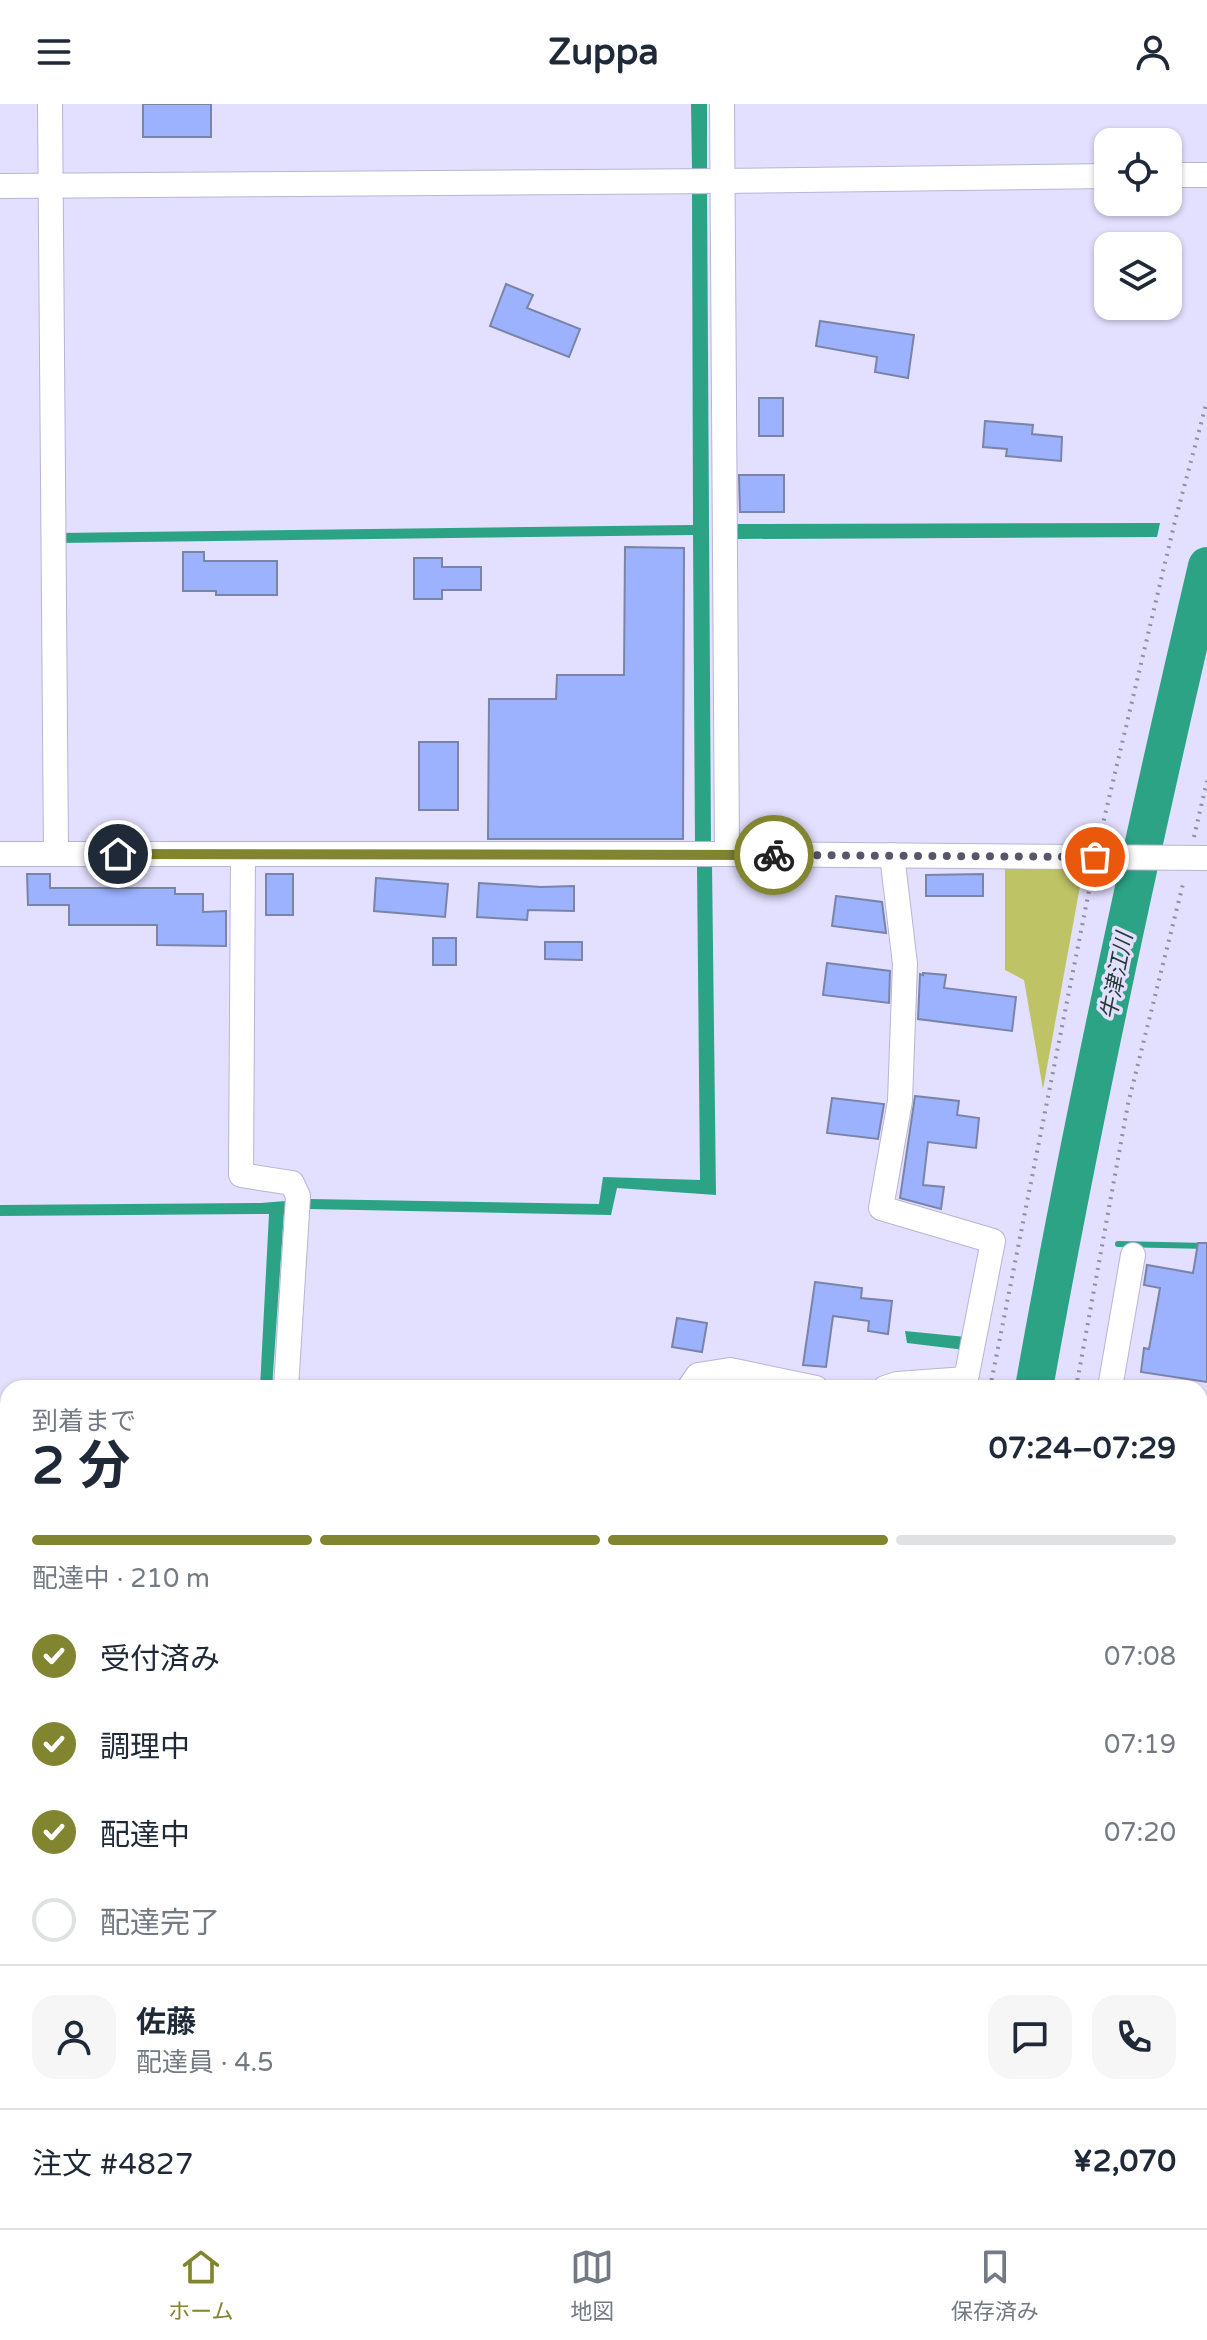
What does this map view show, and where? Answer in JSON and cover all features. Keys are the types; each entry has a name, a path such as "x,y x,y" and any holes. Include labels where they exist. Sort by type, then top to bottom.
{"street":[{"path":"50,104 56,854"},
{"path":"722,104 727,854"},
{"path":"1182,175 1207,175"},
{"path":"0,186 1094,176"},
{"path":"0,854 727,854 1198,858"},
{"path":"243,854 241,1175 292,1183 298,1208 287,1380"},
{"path":"892,855 905,964 900,1101 881,1208 993,1241 966,1379 952,1380"},
{"path":"1111,1380 1133,1255"},
{"path":"695,1380 698,1375 730,1370 778,1380"}],"path":[{"path":"992,1380 1095,857 1175,521 1207,401"},
{"path":"1077,1380 1128,1104 1198,858 1207,781"}],"shaded area":[{"path":"691,104 707,104 707,169 692,169"},
{"path":"692,189 707,189 711,843 695,843 693,535 59,543 59,533 693,525"},
{"path":"1160,523 1157,537 736,539 736,524"},
{"path":"1087,848 1043,1089 1024,980 1005,970 1005,851"},
{"path":"712,864 716,1195 617,1188 611,1215 308,1209 284,1212 273,1380 260,1380 269,1214 0,1216 0,1205 261,1203 310,1199 599,1204 603,1177 700,1180 697,865"},
{"path":"905,1331 966,1337 965,1350 907,1343"}],"building":[{"path":"143,104 211,104 211,137 143,137"},
{"path":"506,284 533,295 527,308 580,329 569,357 490,326"},
{"path":"820,321 914,335 908,378 875,372 877,357 816,346"},
{"path":"759,398 783,398 783,436 759,436"},
{"path":"985,421 1033,425 1032,434 1062,437 1061,461 1006,456 1007,449 983,447"},
{"path":"739,475 784,475 784,512 740,512"},
{"path":"625,547 684,548 683,839 488,839 489,699 556,699 557,675 624,675"},
{"path":"183,552 204,552 204,561 277,561 277,595 216,595 216,591 183,591"},
{"path":"414,558 442,558 442,567 481,567 481,590 442,590 442,599 414,599"},
{"path":"419,742 458,742 458,810 419,810"},
{"path":"27,874 50,874 50,888 175,888 175,894 203,894 203,912 226,911 226,946 157,945 157,925 69,925 69,905 28,905"},
{"path":"266,874 293,874 293,915 266,915"},
{"path":"983,874 983,896 926,896 926,875"},
{"path":"376,878 448,884 445,917 374,911"},
{"path":"479,883 574,886 574,911 528,910 527,920 477,917"},
{"path":"836,896 882,902 886,933 832,926"},
{"path":"433,938 456,938 456,965 433,965"},
{"path":"545,942 582,942 582,960 545,959"},
{"path":"827,963 890,971 889,1003 823,995"},
{"path":"920,974 946,975 944,988 1016,997 1012,1031 918,1019"},
{"path":"915,1096 959,1101 957,1115 979,1118 976,1148 928,1142 923,1185 944,1187 941,1209 900,1198"},
{"path":"832,1098 884,1104 878,1139 827,1133"},
{"path":"1198,1243 1207,1243 1207,1380 1141,1372 1144,1348 1149,1349 1160,1288 1144,1285 1147,1265 1193,1273"},
{"path":"815,1282 862,1288 861,1298 892,1301 888,1334 868,1331 869,1321 833,1316 826,1367 803,1365"},
{"path":"677,1318 707,1323 702,1352 672,1347"}],"waterway":[{"name":"牛津江川","path":"1036,1380 1115,976 1207,566"},
{"path":"1118,1244 1207,1246"}],"way so far":[{"path":"774,855 1095,857"}],"route":[{"path":"118,854 774,855"}]}
